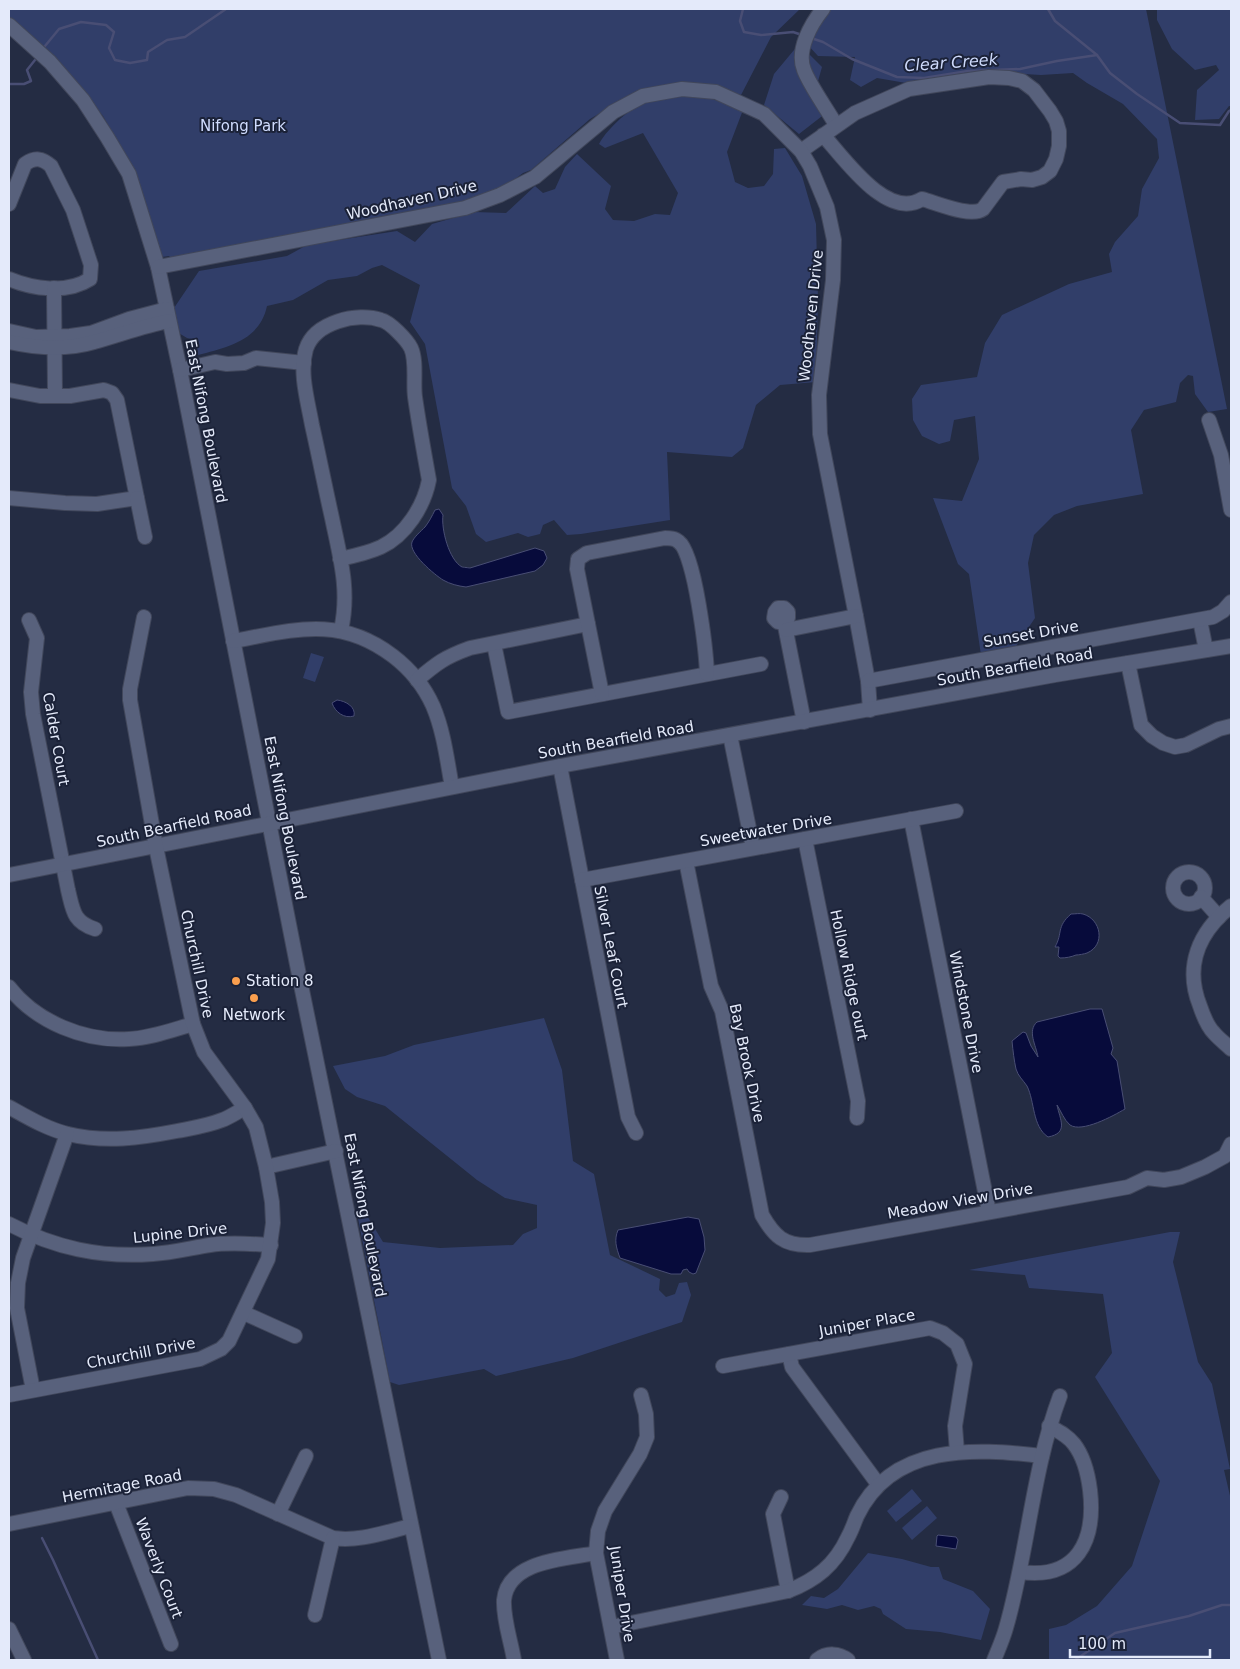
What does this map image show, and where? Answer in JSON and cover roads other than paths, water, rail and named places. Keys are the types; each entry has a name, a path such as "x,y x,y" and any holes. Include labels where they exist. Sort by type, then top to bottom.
{"street":[{"path":"823,9 812,22 803,46 803,69 836,125"},
{"name":"East Nifong Boulevard","path":"9,25 50,62 83,100 107,137 129,174 158,267 439,1660"},
{"path":"801,151 836,125 855,113 909,89 989,77 1022,81 1034,90 1050,111 1059,131 1056,159 1050,171 1042,177 1032,180 1021,179 1003,182 988,206 980,212 968,212 922,199 908,205 884,198 872,189 823,135"},
{"name":"Woodhaven Drive","path":"158,267 465,208 500,195 535,177 613,112 643,96 682,89 716,92 764,114 801,151 810,166 827,207 834,240 833,280 819,395 820,434 868,681 870,710"},
{"path":"9,204 25,164 39,158 45,160 51,166 73,210 92,272 90,279 83,284 65,288 25,285 9,279"},
{"path":"54,288 55,396"},
{"path":"9,342 35,346 91,333 141,326 168,315"},
{"path":"340,559 380,548 392,541 414,516 427,492 429,480 415,396 414,358 411,347 394,328 383,320 366,317 332,324 323,329 312,338 306,349 304,363 309,407 345,591 345,611 341,630"},
{"path":"9,331 55,342"},
{"path":"180,370 215,362 228,364 244,363 256,358 304,363"},
{"path":"9,390 40,396 70,396 104,390 112,393 117,400 145,537"},
{"path":"1209,420 1221,455 1231,510"},
{"path":"9,498 97,504 137,498"},
{"path":"602,694 577,569 578,559 587,553 665,538 672,538 680,542 689,562 702,620 707,674"},
{"name":"Sunset Drive","path":"868,681 1200,620 1213,617 1223,611 1231,602"},
{"path":"804,722 785,626 856,616"},
{"name":"Churchill Drive","path":"9,1395 200,1359 221,1350 229,1341 244,1313 268,1259 271,1245 272,1202 256,1127 245,1108 204,1052 193,1024 156,847 131,716 130,700 130,689 144,617"},
{"name":"Calder Court","path":"29,620 36,638 31,692 33,714 63,865 75,916 84,925 96,929"},
{"path":"1200,620 1206,650"},
{"path":"417,680 439,661 454,653 588,624"},
{"path":"234,641 294,630 341,630 361,636 383,649 402,663 417,680 433,706 440,728 452,787"},
{"path":"494,644 508,712 761,664"},
{"name":"South Bearfield Road","path":"9,875 156,847 269,822 560,766 1231,646"},
{"path":"1128,663 1141,725 1152,736 1163,743 1175,747 1186,745 1219,729 1231,726"},
{"path":"730,735 753,848"},
{"name":"Silver Leaf Court","path":"560,766 628,1117 636,1133"},
{"name":"Sweetwater Drive","path":"582,880 956,811"},
{"name":"Windstone Drive","path":"911,819 989,1212"},
{"name":"Hollow Ridge ourt","path":"805,839 858,1101 857,1118"},
{"name":"Bay Brook Drive","path":"686,861 711,986 722,1011 762,1215 769,1228 779,1238"},
{"path":"1201,898 1219,917"},
{"path":"1231,906 1212,924 1201,941 1194,962 1196,998 1204,1018 1214,1033 1231,1049"},
{"path":"9,987 32,1009 58,1026 81,1034 103,1038 128,1039 150,1036 193,1024"},
{"path":"9,1107 66,1134 98,1139 122,1140 143,1138 204,1126 223,1120 245,1108"},
{"path":"33,1390 17,1308 18,1283 23,1258 66,1134"},
{"path":"266,1167 336,1151"},
{"name":"Meadow View Drive","path":"779,1238 798,1245 810,1245 1128,1187 1147,1178 1164,1180 1181,1177 1229,1156"},
{"name":"Lupine Drive","path":"9,1224 31,1235 77,1250 100,1254 154,1254 237,1243 271,1245"},
{"path":"244,1313 295,1336"},
{"name":"Juniper Place","path":"723,1366 930,1328 943,1333 957,1344 965,1364 955,1426 957,1452"},
{"path":"788,1354 792,1367 878,1484"},
{"name":"Juniper Drive","path":"617,1660 596,1553 598,1531 606,1511 640,1454 646,1437 646,1414 641,1395"},
{"path":"994,1660 1006,1629 1020,1572 1042,1456 1049,1426 1060,1396"},
{"path":"1020,1572 1046,1573 1066,1565 1078,1554 1086,1541 1090,1525 1089,1480 1081,1456 1065,1434 1049,1426"},
{"path":"611,1628 788,1591 805,1584 822,1572 837,1557 858,1515 878,1484 893,1472 908,1465 957,1452 998,1451 1042,1456"},
{"path":"278,1514 306,1456"},
{"name":"Hermitage Road","path":"9,1524 188,1488 214,1490 236,1495 333,1538 346,1540 360,1538 411,1526"},
{"path":"781,1497 773,1514 788,1591"},
{"name":"Waverly Court","path":"116,1503 171,1644"},
{"path":"315,1615 333,1538"},
{"path":"514,1660 504,1598 511,1583 520,1572 539,1564 596,1553"},
{"path":"9,1629 24,1660"},
{"path":"818,1660 828,1655 836,1654 848,1660"}],"waterway":[{"name":"Clear Creek","path":"45,46 59,29 81,22 106,25 114,32 109,48 115,60 130,63 147,60 148,52 167,40 185,37 226,9"},
{"name":"Clear Creek","path":"743,9 740,21 744,32 761,35 793,32 799,34"},
{"name":"Clear Creek","path":"1048,9 1055,21 1097,55 1110,73 1180,123 1220,125 1231,110"},
{"name":"Clear Creek","path":"814,39 823,42 852,59 897,77 924,78 968,71 1020,69 1097,55"},
{"path":"9,84 24,84 31,81 27,70 35,60"},
{"path":"42,1538 98,1660"},
{"path":"1075,1660 1115,1633 1189,1616 1222,1605 1231,1605"}],"place":[{"name":"Station 8","path":"236,981"},
{"name":"Network","path":"254,998"}],"park label":[{"name":"Nifong Park","path":"243,126"}]}
